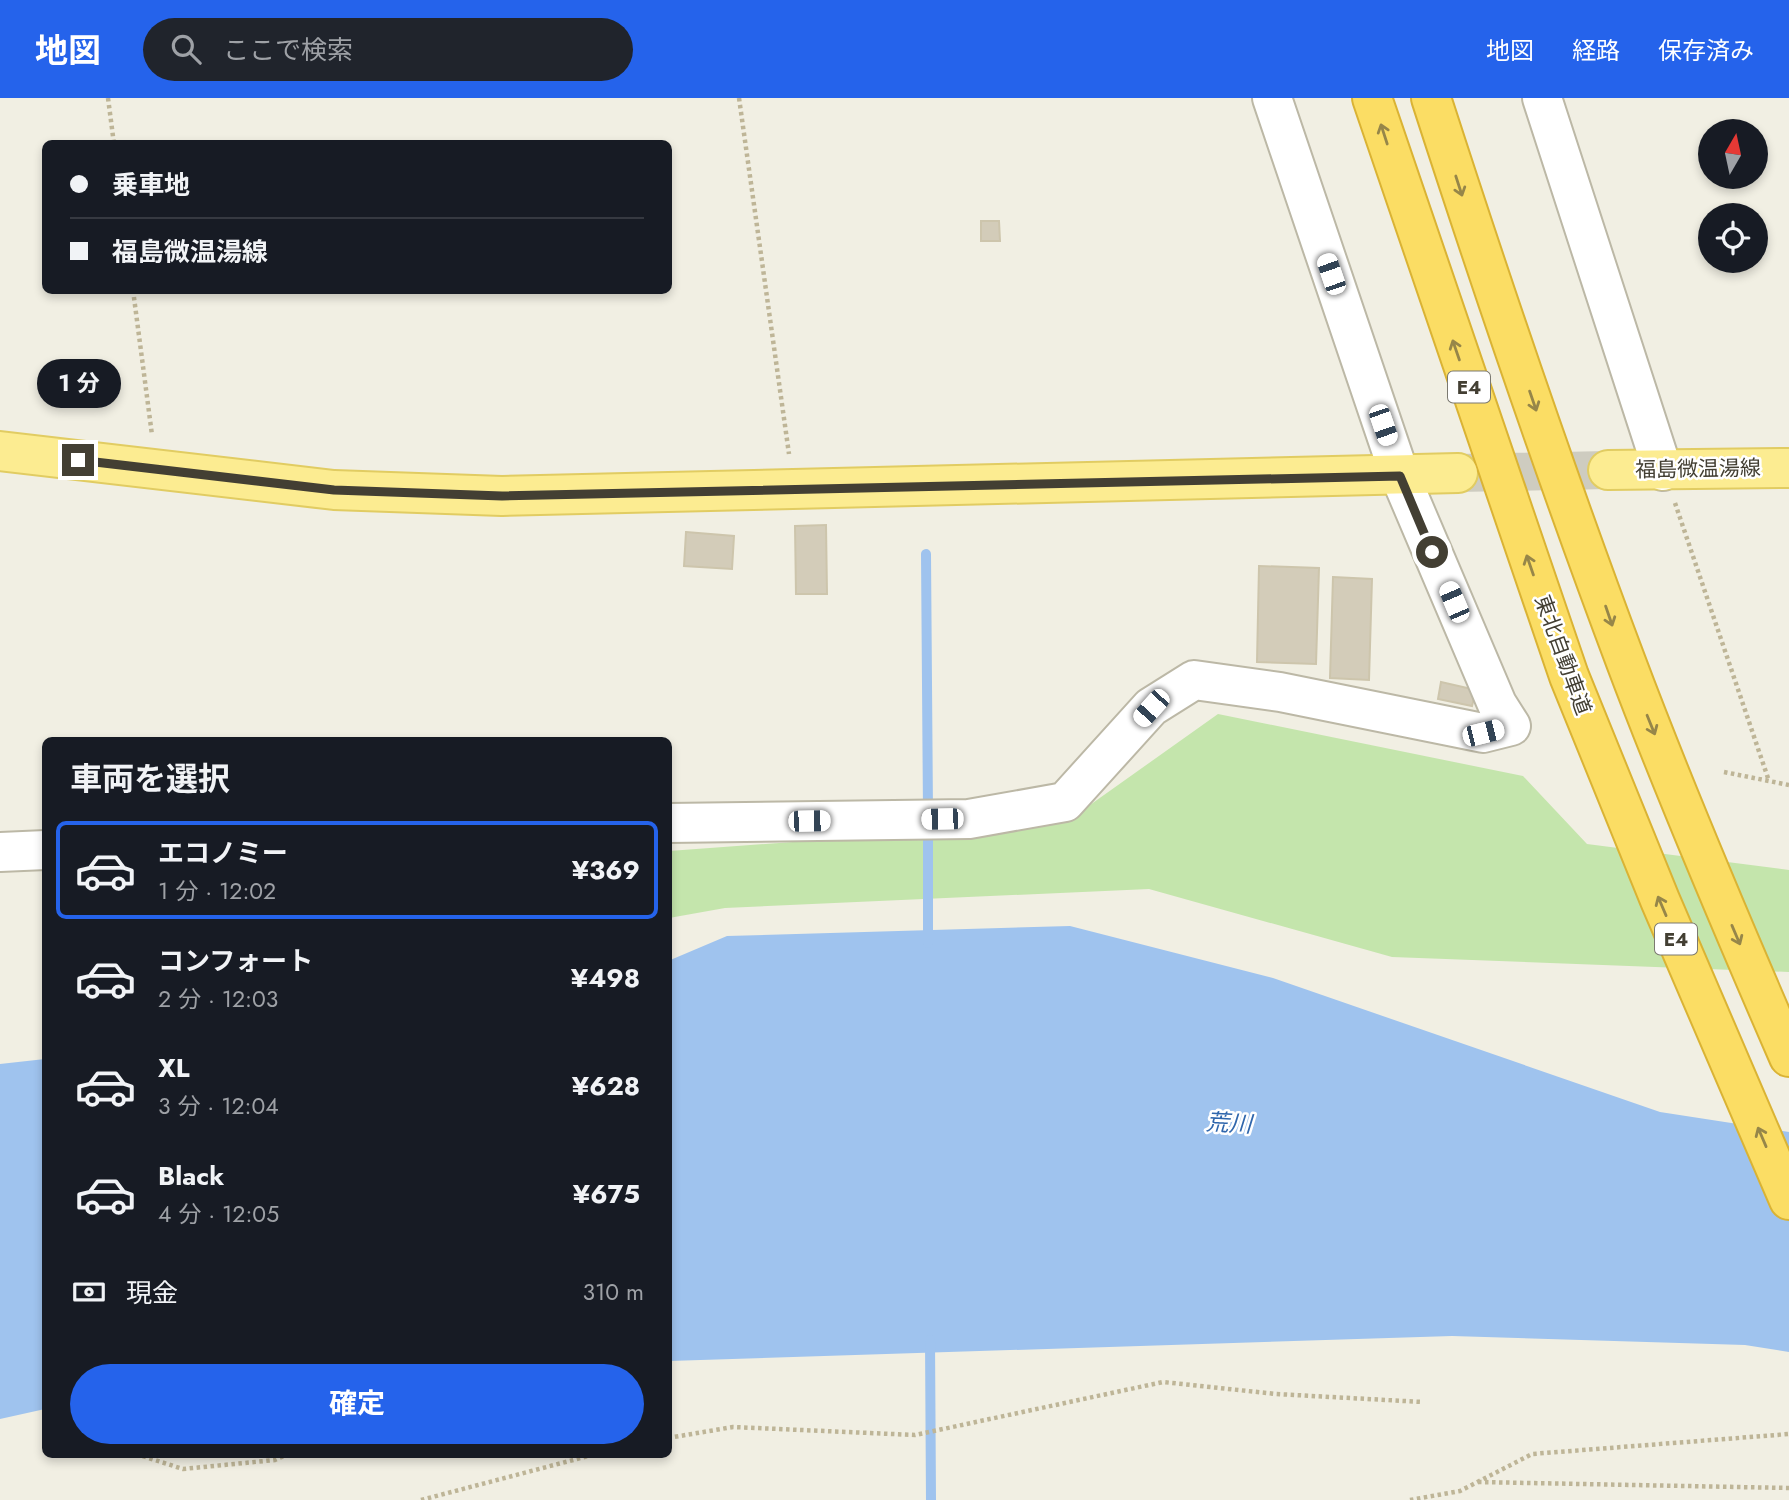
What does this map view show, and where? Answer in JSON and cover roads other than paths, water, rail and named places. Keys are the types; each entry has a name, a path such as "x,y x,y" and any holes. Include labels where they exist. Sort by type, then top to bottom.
{"highway":[{"name":"東北自動車道","path":"1372,98 1569,676 1660,900 1789,1200"},
{"name":"E4","path":"1431,98 1486,267 1625,661 1710,875 1789,1057"}],"main road":[{"path":"0,451 334,490 502,496 1458,473"},
{"name":"福島微温湯線","path":"1608,470 1789,468"}],"street":[{"path":"672,823 969,819 1065,802 1151,708 1194,680 1280,692 1483,733 1511,726 1497,704 1400,476 1272,98"},
{"path":"1542,98 1664,471"},
{"path":"0,852 42,850"}],"water":[{"name":"荒川","path":"1070,926 1273,978 1660,1112 1789,1132 1789,1352 1745,1345 1452,1336 672,1361 672,959 727,936"},
{"path":"42,1059 42,1410 0,1419 0,1064"}],"waterway":[{"path":"926,554 928,813"},
{"path":"928,829 928,943"},
{"path":"930,1340 931,1500"}],"tunnel":[{"path":"1458,473 1608,470"}]}
